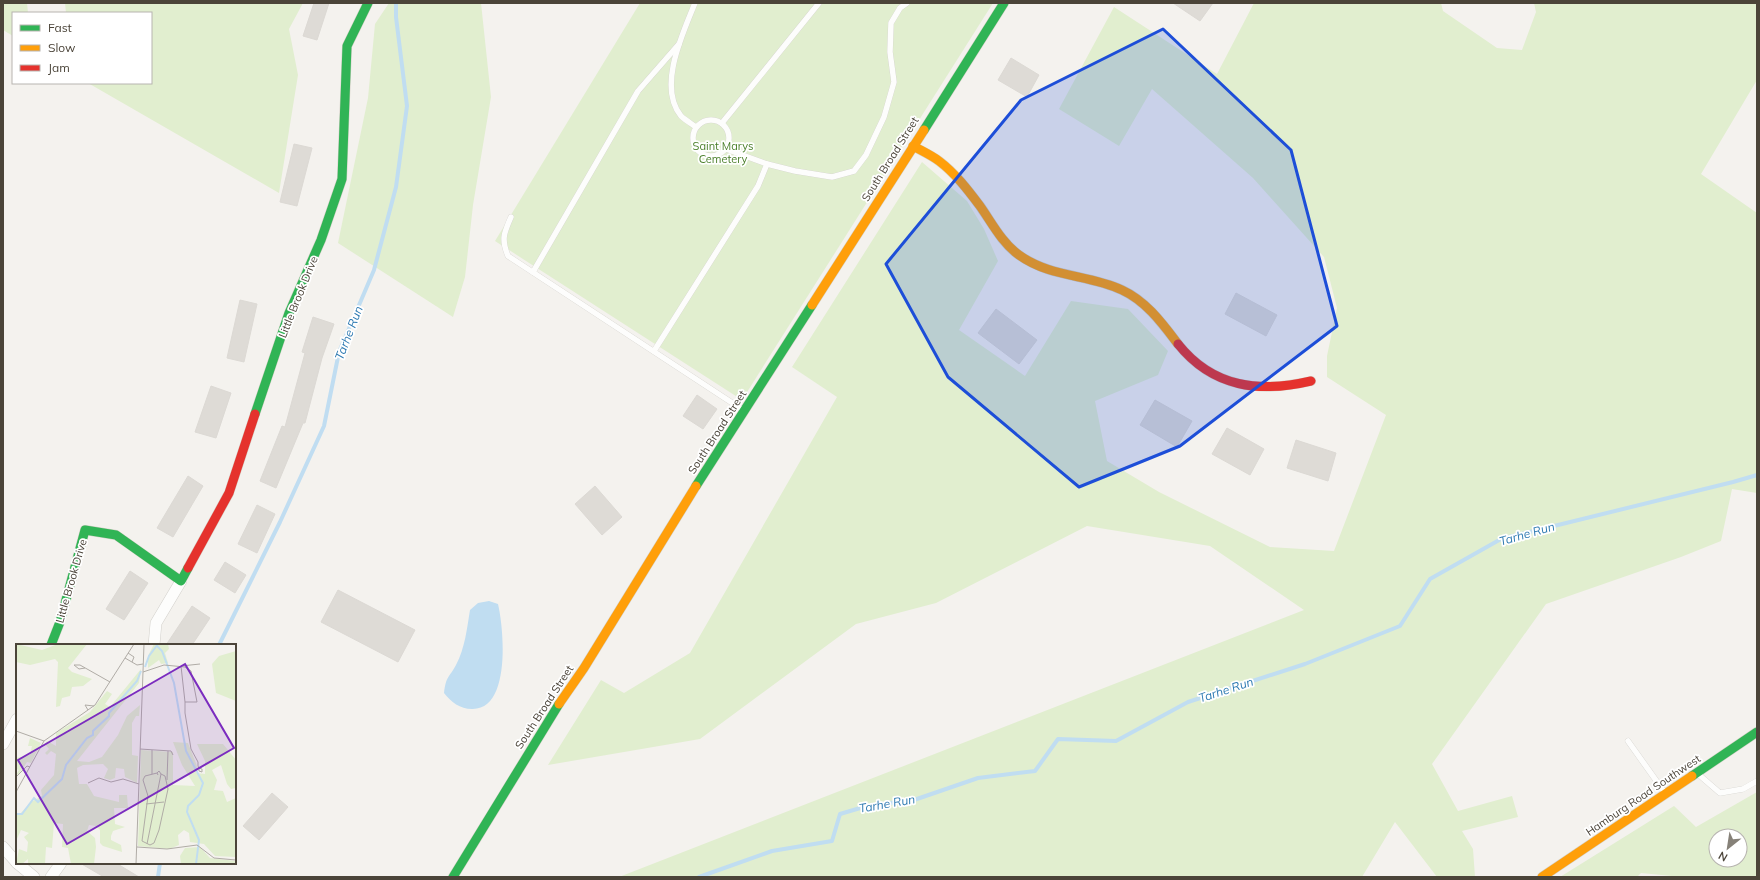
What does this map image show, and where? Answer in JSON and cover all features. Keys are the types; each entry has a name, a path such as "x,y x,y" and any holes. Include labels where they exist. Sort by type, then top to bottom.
{"street":[{"name":"Little Brook Drive","path":"154,644 156,623 181,581 229,493 290,313 321,240 342,179 347,46 368,3"},
{"name":"South Broad Street","path":"453,877 549,718 584,668 700,479 745,411 1004,3"},
{"path":"913,146 942,164 953,174 969,192 1009,247 1017,254 1033,265 1052,272 1109,285 1127,292 1142,303 1155,316 1192,360 1206,370 1221,378 1256,387 1275,388 1293,386 1311,381"},
{"name":"Little Brook Drive","path":"51,644 60,622 85,530 116,535 181,581"},
{"path":"3,744 16,721"},
{"name":"Hamburg Road Southwest","path":"1542,877 1757,732"},
{"path":"3,847 16,862"},
{"path":"18,864 34,877"},
{"path":"51,877 60,864"}],"lane":[{"path":"695,3 679,44 670,85 673,101 682,117 696,127"},
{"path":"722,123 820,3"},
{"path":"726,149 767,164 795,171 832,177 854,171 866,155 884,117 894,82 890,52 891,23 900,8 907,3"},
{"path":"533,272 638,91 679,44"},
{"path":"709,120 716,120 722,123 727,128 730,135 726,149 721,154 714,156 707,156 700,153 695,147 693,140 693,133 696,127 702,122 709,120"},
{"path":"654,351 758,186 767,164"},
{"path":"511,217 504,232 503,244 508,256 745,411"},
{"path":"1628,741 1666,794"},
{"path":"1697,772 1720,793 1743,789 1757,781"}],"highlighted area":[{"path":"1163,29 1291,150 1337,326 1180,446 1079,487 948,377 886,264 1021,100"}],"green space":[{"path":"3,3 27,3 28,12 12,12 12,35 3,30"},
{"path":"65,3 303,3 289,29 298,75 279,193 90,84 152,84 152,12 66,12"},
{"path":"389,3 481,3 491,97 473,205 465,277 453,317 338,243 368,98 375,24"},
{"name":"Saint Marys Cemetery","path":"640,3 993,3 742,400 495,241"},
{"path":"1254,3 1441,3 1443,11 1497,48 1522,50 1536,12 1534,3 1757,3 1757,80 1701,174 1757,213 1757,493 1732,489 1721,541 1681,557 1546,604 1432,764 1458,811 1512,796 1518,817 1462,831 1473,849 1475,877 1437,877 1395,822 1362,877 619,877 1304,610 1210,546 1087,526 936,603 856,624 700,739 548,765 601,680 624,693 690,653 837,397 792,367 922,162 967,201 984,229 998,261 959,330 1025,376 1071,301 1128,309 1168,351 1158,375 1095,401 1107,461 1159,492 1270,547 1334,551 1386,415 1327,377 1327,356 1337,308 1324,257 1253,178 1152,89 1119,146 1059,109 1114,7 1217,74"},
{"path":"1757,792 1757,877 1682,877 1641,873 1637,877 1560,877 1674,806 1696,827"}],"water":[{"path":"489,601 498,604 502,631 502,666 499,683 493,697 485,706 468,709 456,704 450,699 444,693 445,687 447,680 462,652 470,610 478,603"}],"building":[{"path":"314,3 329,3 317,40 303,36"},
{"path":"1173,3 1213,3 1200,21"},
{"path":"1011,58 1039,75 1027,97 998,80"},
{"path":"294,144 312,148 297,206 280,202"},
{"path":"1236,293 1277,315 1266,336 1225,314"},
{"path":"240,300 257,304 244,362 227,358"},
{"path":"996,309 1037,340 1019,364 978,333"},
{"path":"313,317 334,324 322,358 305,423 303,423 276,488 260,481 282,426 285,427 305,353 302,352"},
{"path":"211,386 231,393 216,438 195,432"},
{"path":"697,395 717,409 703,429 683,416"},
{"path":"1155,400 1192,421 1177,447 1140,425"},
{"path":"1227,428 1264,449 1250,475 1212,454"},
{"path":"1296,440 1336,453 1328,481 1287,468"},
{"path":"188,476 203,486 173,537 157,528"},
{"path":"595,486 622,517 602,535 575,504"},
{"path":"257,505 275,514 257,553 238,544"},
{"path":"225,562 246,575 235,593 214,580"},
{"path":"130,571 148,583 124,620 106,609"},
{"path":"338,590 415,630 398,662 321,622"},
{"path":"192,606 210,618 193,644 167,644"},
{"path":"272,793 288,807 259,840 243,826"},
{"path":"82,864 118,864 139,877 104,877"}],"waterway":[{"name":"Tarhe Run","path":"219,644 280,522 324,426 339,352 374,270 396,187 407,106 396,17 396,3"},
{"name":"Tarhe Run","path":"699,877 772,851 832,841 840,814 867,806 914,800 978,778 1035,771 1058,739 1116,741 1188,702 1305,664 1400,626 1430,579 1501,539 1757,475"},
{"name":"Tarhe Run","path":"158,877 160,864"}],"traffic: fast":[{"path":"255,414 289,313 321,240 342,179 347,46 368,3"},
{"path":"924,130 1004,3"},
{"path":"696,486 812,305"},
{"path":"51,644 60,622 85,530 116,535 181,581 188,568"},
{"path":"453,877 559,704"},
{"path":"1692,776 1757,732"}],"traffic: slow":[{"path":"812,305 924,130"},
{"path":"913,146 936,159 956,176 980,206 1002,239 1019,255 1044,268 1109,285 1131,295 1153,313 1178,344"},
{"path":"559,704 584,668 696,486"},
{"path":"1542,877 1692,776"}],"traffic: jam":[{"path":"1178,344 1192,359 1206,370 1238,384 1274,386 1292,385 1311,381"},
{"path":"188,568 229,493 255,414"}]}
